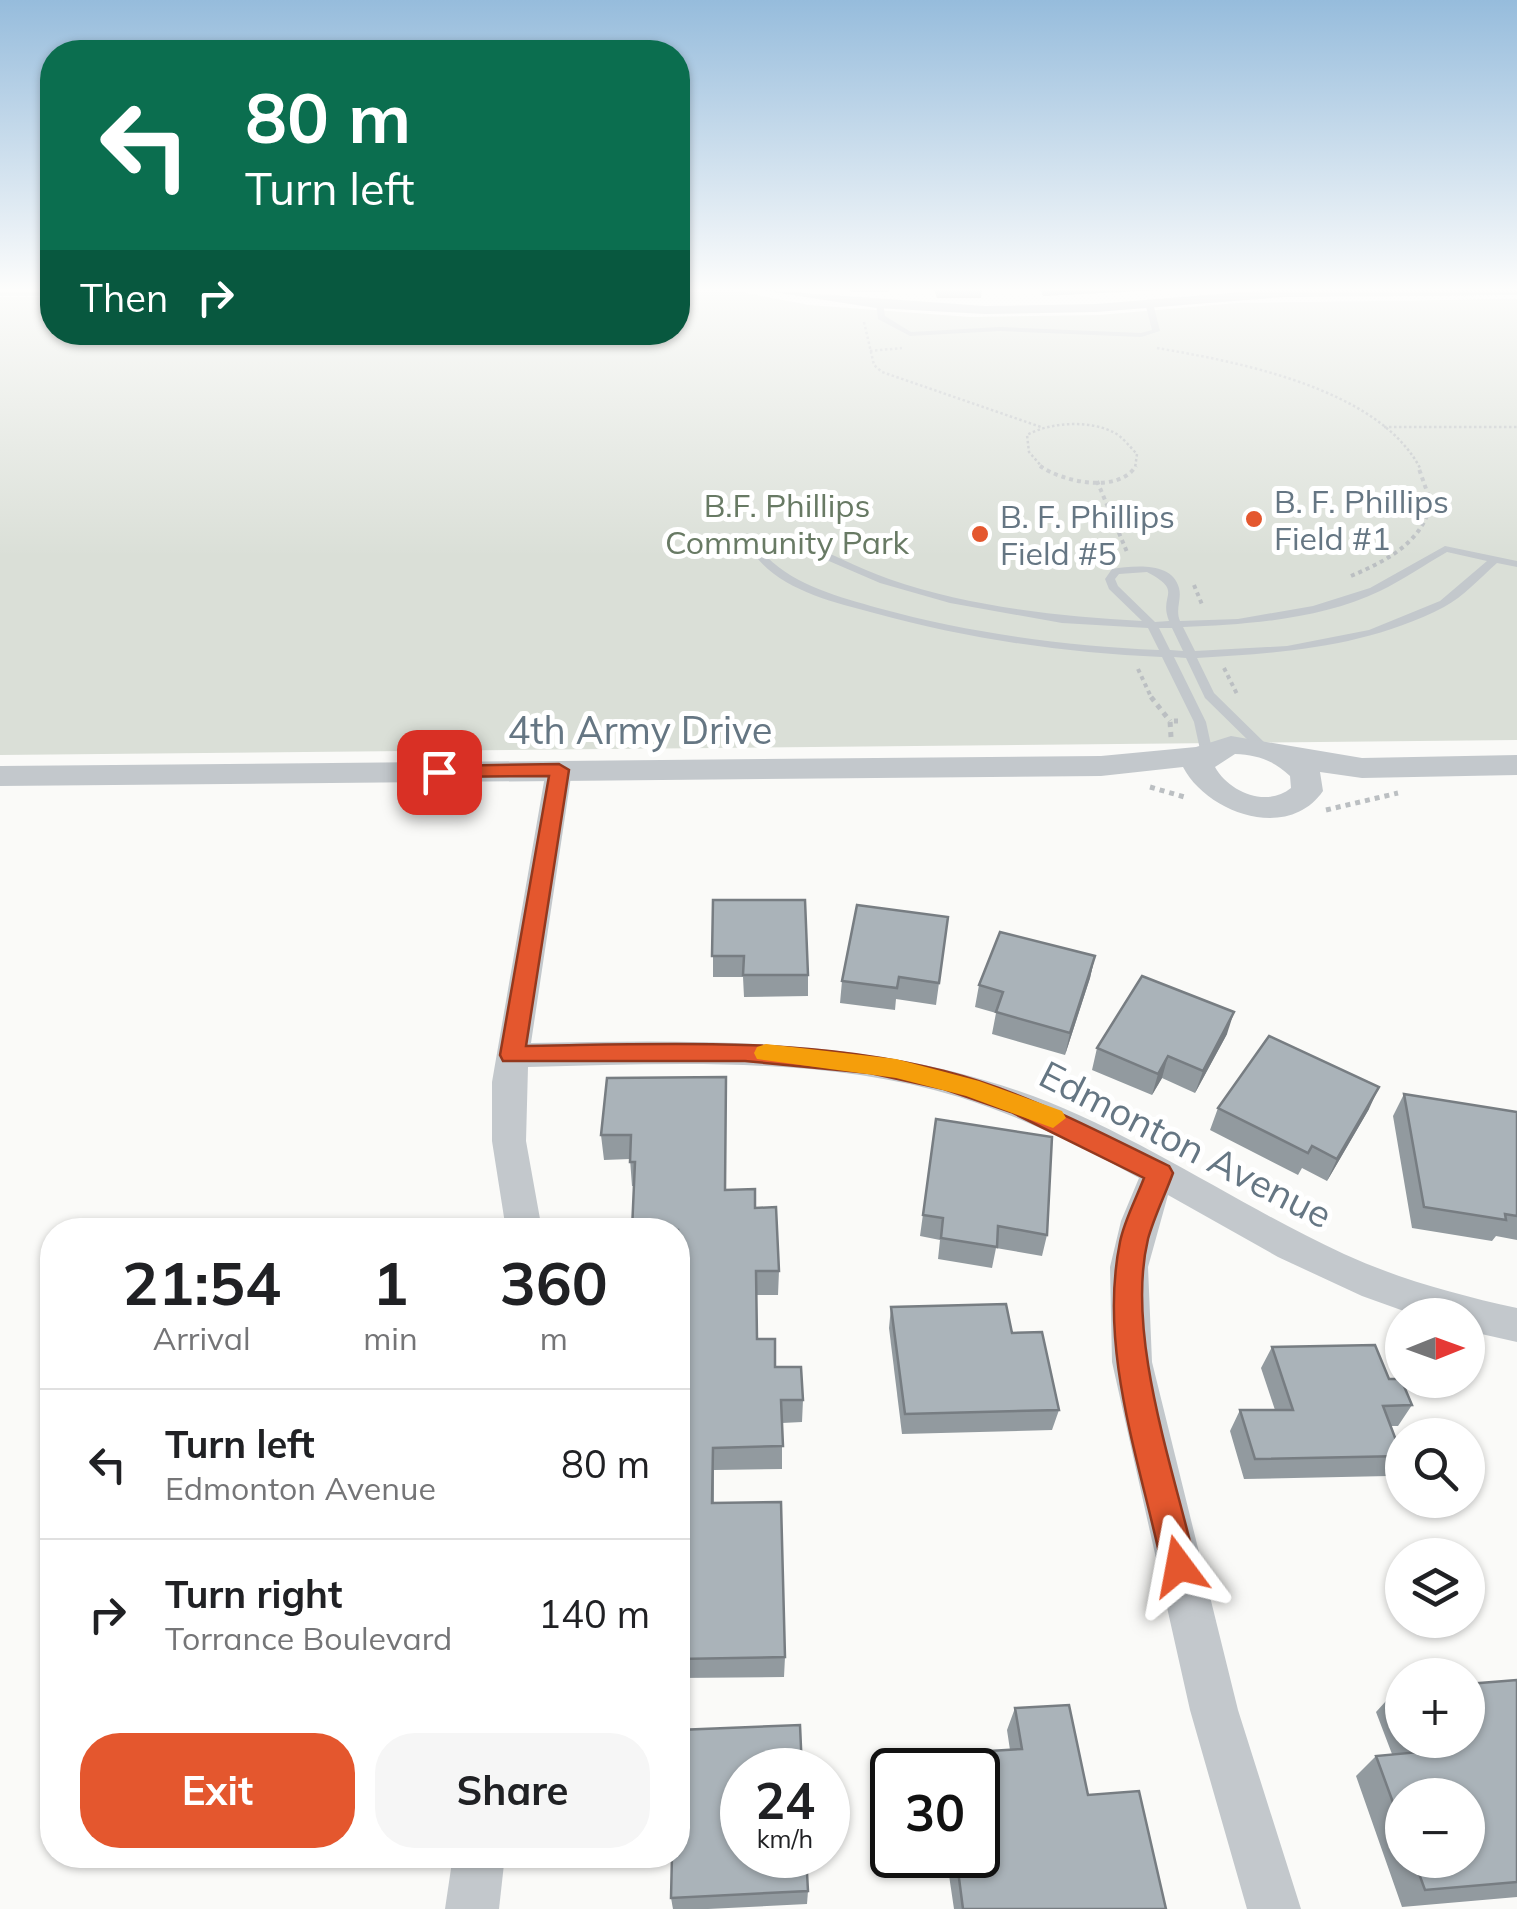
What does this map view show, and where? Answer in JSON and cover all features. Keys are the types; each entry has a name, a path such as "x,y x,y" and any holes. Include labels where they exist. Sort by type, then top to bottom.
{"street":[{"name":"4th Army Drive","path":"0,776 1102,766 1206,755 1230,745 1348,768 1517,765"},
{"path":"1276,753 1306,774 1307,791 1301,798"},
{"path":"1206,755 1199,767 1214,790"},
{"name":"4th Army Drive","path":"1102,766 1214,790 1260,806 1438,767"},
{"path":"522,1218 508,1121 512,1055 559,770"},
{"name":"Edmonton Avenue","path":"512,1055 745,1052 870,1064 946,1080 1020,1105 1354,1276 1444,1308 1517,1325"},
{"path":"1159,1173 1139,1222 1129,1267 1132,1362 1214,1710 1274,1909"},
{"path":"472,1909 477,1868"}],"lane":[{"path":"1497,558 1462,591 1394,623 1300,646 1167,656 1030,644 913,622 794,579 770,567 762,551 774,543 796,543 884,581 986,608 1062,620 1152,625 1253,621 1339,602 1401,577 1438,550 1458,549 1497,558 1517,564"},
{"path":"1206,755 1199,720 1152,625 1119,595 1110,580 1116,571 1134,567 1167,577 1174,588 1171,611 1176,624 1220,709 1276,753"}],"path":[{"path":"903,379 1042,426 1089,425 1124,438 1137,454 1135,470 1119,479 1069,479 1038,464 1026,442 1027,434 1042,426"},
{"path":"1287,379 1344,403 1381,427 1417,459 1432,506 1428,521 1402,548 1343,579"},
{"path":"1381,427 1517,426"},
{"path":"1097,481 1134,567"},
{"path":"1174,602 1209,607"}],"green space":[{"name":"B.F. Phillips Community Park","path":"0,379 1517,379 1517,740 0,755"}],"building":[{"path":"713,900 805,900 808,975 743,975 744,956 712,956"},
{"path":"857,905 948,917 939,983 899,977 897,988 842,981"},
{"path":"1000,932 1095,956 1070,1033 996,1012 1003,992 979,985"},
{"path":"1142,976 1234,1012 1203,1071 1168,1056 1158,1074 1097,1048"},
{"path":"1269,1036 1379,1087 1337,1159 1312,1146 1308,1153 1218,1108"},
{"path":"726,1077 725,1190 755,1189 755,1208 776,1207 779,1271 756,1271 757,1339 775,1339 775,1367 801,1367 803,1400 781,1400 783,1446 713,1448 712,1503 781,1502 785,1657 690,1659 690,1218 633,1218 635,1162 630,1162 631,1135 601,1135 607,1078"},
{"path":"1404,1094 1517,1112 1517,1216 1505,1214 1506,1220 1424,1207"},
{"path":"936,1119 1052,1137 1047,1235 998,1226 997,1247 941,1238 943,1218 923,1215"},
{"path":"1006,1304 1012,1333 1042,1332 1059,1410 905,1414 891,1307"},
{"path":"1375,1345 1385,1369 1385,1398 1409,1398 1412,1405 1383,1406 1388,1418 1385,1456 1255,1459 1240,1410 1293,1410 1272,1347"},
{"path":"1517,1680 1517,1882 1425,1890 1421,1878 1485,1878 1485,1778 1385,1781 1376,1756 1485,1758 1485,1683"},
{"path":"1069,1705 1088,1795 1139,1791 1166,1909 963,1909 959,1878 1000,1878 1000,1750 1022,1749 1015,1708"},
{"path":"800,1725 801,1748 720,1748 720,1878 807,1878 808,1891 671,1898 672,1868 690,1868 690,1730"}],"slow traffic":[{"path":"766,1053 896,1068 946,1080 1053,1118"}],"place":[{"name":"B. F. Phillips Field #1","path":"1254,519"},
{"name":"B. F. Phillips Field #5","path":"980,534"}],"route":[{"path":"439,772 559,770 512,1055 745,1052 870,1064 946,1080 1020,1105 1058,1120 1159,1173 1134,1239 1127,1297 1128,1340 1179,1566"}]}
